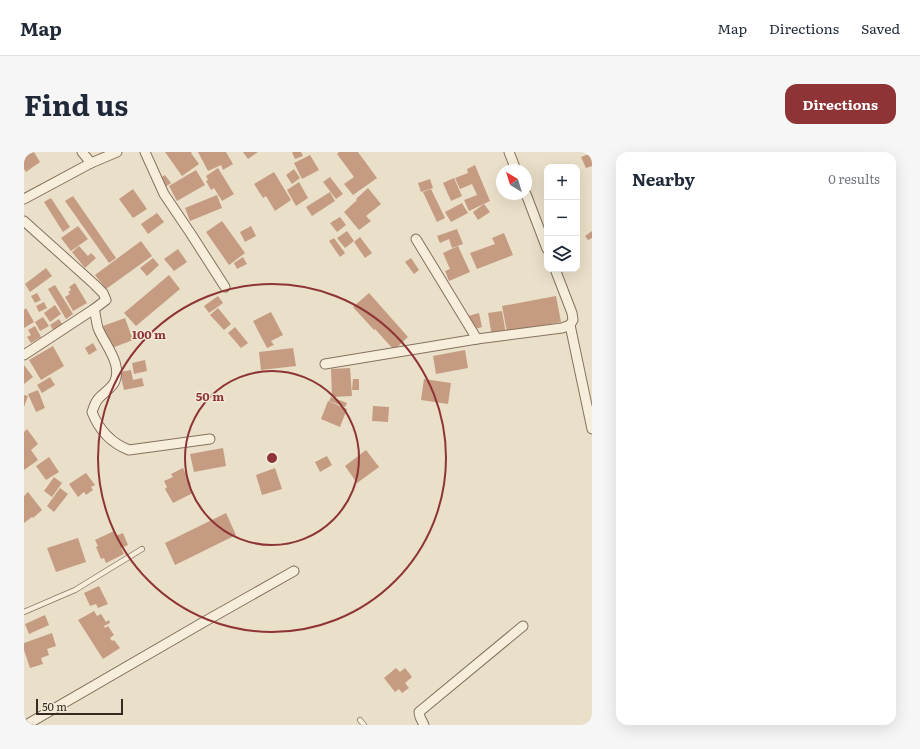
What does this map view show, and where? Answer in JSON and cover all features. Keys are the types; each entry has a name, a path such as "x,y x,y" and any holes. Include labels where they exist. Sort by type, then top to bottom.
{"street":[{"path":"82,152 90,163"},
{"path":"24,199 90,163 117,152"},
{"path":"145,152 164,194 225,287"},
{"path":"509,152 514,164"},
{"path":"528,200 544,241"},
{"path":"24,221 94,284 103,293 106,300 24,355"},
{"path":"416,239 477,339"},
{"path":"325,364 477,339 562,328 570,325 573,320 572,313 556,272"},
{"path":"94,309 98,327 114,358 117,376 114,383 95,403 92,412 95,419 109,438 120,446 129,450 210,439"},
{"path":"570,325 592,429"},
{"path":"26,725 202,622 294,571"},
{"path":"424,725 419,712 523,626"}],"lane":[{"path":"24,612 75,590 142,549"},
{"path":"360,720 364,725"}],"building":[{"path":"24,152 34,152 40,162 26,172 24,169"},
{"path":"165,152 192,152 191,153 199,164 182,176"},
{"path":"198,152 226,152 233,164 223,170 221,165 208,171"},
{"path":"243,152 258,152 248,159"},
{"path":"292,152 301,152 303,156 295,159"},
{"path":"339,152 358,152 377,178 353,195 344,184 354,177 337,154"},
{"path":"592,153 592,166 586,168 581,157"},
{"path":"310,155 319,170 302,179 294,163"},
{"path":"475,165 490,201 469,211 464,200 477,195 472,184 460,189 455,178 468,173 467,169"},
{"path":"218,168 234,194 222,201 214,188 211,190 206,181 208,180 206,176"},
{"path":"294,169 300,178 292,184 286,175"},
{"path":"196,170 205,185 177,201 169,186"},
{"path":"274,172 291,200 275,211 266,196 263,198 254,184"},
{"path":"165,175 171,183 165,187 160,178"},
{"path":"330,177 343,194 336,199 323,182"},
{"path":"454,178 462,196 451,201 443,183"},
{"path":"430,179 433,188 421,192 418,183"},
{"path":"299,182 308,198 296,206 287,190"},
{"path":"368,188 381,204 366,216 371,221 359,230 344,212"},
{"path":"133,189 147,209 133,218 119,199"},
{"path":"431,189 445,218 437,222 423,192"},
{"path":"330,192 335,201 312,216 306,207"},
{"path":"217,195 222,208 190,221 185,208"},
{"path":"73,196 116,258 109,263 65,201"},
{"path":"51,198 70,227 63,232 44,202"},
{"path":"462,203 468,213 451,222 445,212"},
{"path":"484,204 490,212 478,220 473,212"},
{"path":"157,213 164,222 148,234 141,224"},
{"path":"340,217 346,225 337,232 330,223"},
{"path":"222,221 245,253 229,265 206,232"},
{"path":"78,226 88,239 71,251 61,238"},
{"path":"251,226 256,236 245,242 240,232"},
{"path":"457,229 463,244 452,248 449,239 440,243 437,236"},
{"path":"347,231 354,241 345,248 337,238"},
{"path":"592,231 592,238 588,240 585,236"},
{"path":"504,233 513,255 477,269 470,253 495,244 492,238"},
{"path":"360,237 372,253 365,258 354,242"},
{"path":"334,238 345,253 340,257 329,241"},
{"path":"141,241 152,256 106,289 95,275"},
{"path":"79,246 88,256 91,253 96,258 85,268 72,252"},
{"path":"458,246 470,272 449,281 445,271 450,269 443,253"},
{"path":"178,249 187,262 174,271 164,259"},
{"path":"243,257 247,264 237,269 234,263"},
{"path":"153,258 159,265 147,276 140,268"},
{"path":"411,258 419,270 414,274 405,262"},
{"path":"46,268 52,276 30,292 25,284"},
{"path":"169,275 180,289 136,326 124,313"},
{"path":"75,283 87,303 73,311 65,297 70,294 68,292 71,290 69,287"},
{"path":"55,285 73,314 66,319 48,289"},
{"path":"37,293 41,300 35,303 31,296"},
{"path":"369,293 408,337 394,350 353,307"},
{"path":"218,296 223,303 209,313 204,306"},
{"path":"556,296 561,322 507,332 502,306"},
{"path":"44,302 47,308 39,312 36,306"},
{"path":"55,305 61,314 50,322 44,313"},
{"path":"26,308 34,322 24,328 24,310"},
{"path":"218,308 231,324 224,330 210,315"},
{"path":"502,311 506,334 492,337 488,313"},
{"path":"271,312 283,335 271,341 274,345 267,348 253,321"},
{"path":"479,313 482,327 472,330 468,316"},
{"path":"43,317 49,326 40,331 35,322"},
{"path":"125,318 133,340 112,348 103,326"},
{"path":"59,319 64,327 55,333 50,325"},
{"path":"35,326 41,337 31,343 27,337 31,335 28,330"},
{"path":"235,327 248,343 241,348 228,333"},
{"path":"93,343 97,350 89,355 85,348"},
{"path":"53,346 64,366 41,380 29,360"},
{"path":"293,348 296,366 261,370 259,352"},
{"path":"465,350 468,368 436,374 433,356"},
{"path":"145,360 147,371 134,374 132,363"},
{"path":"24,365 33,377 24,384"},
{"path":"350,368 352,396 332,397 331,369"},
{"path":"131,370 133,380 142,378 144,386 124,390 120,372"},
{"path":"50,377 55,385 42,393 37,385"},
{"path":"353,379 359,379 359,390 352,390"},
{"path":"424,379 451,383 448,404 421,400"},
{"path":"38,390 45,408 36,412 28,394"},
{"path":"24,395 28,396 24,407"},
{"path":"331,397 347,403 345,407 329,401"},
{"path":"328,401 347,409 340,427 321,419"},
{"path":"373,406 389,407 388,422 372,421"},
{"path":"27,429 38,444 31,450 38,460 24,470 24,432"},
{"path":"223,448 226,466 194,472 190,454"},
{"path":"366,450 379,467 357,483 345,466"},
{"path":"327,456 332,465 320,472 315,462"},
{"path":"49,457 59,472 46,480 36,466"},
{"path":"183,468 191,484 189,485 193,493 173,503 165,489 167,487 164,481 173,477 171,474"},
{"path":"275,468 282,489 262,495 256,475"},
{"path":"86,473 95,485 91,487 93,490 86,495 84,492 78,497 69,484"},
{"path":"54,477 62,483 52,497 44,491"},
{"path":"60,488 68,494 54,512 47,506"},
{"path":"28,492 42,510 33,518 32,517 24,523 24,496"},
{"path":"226,513 236,535 175,565 165,543"},
{"path":"114,531 116,536 123,533 128,545 121,548 124,554 106,563 104,558 101,559 95,540"},
{"path":"78,538 86,562 56,572 47,548"},
{"path":"99,586 108,604 98,608 96,604 90,606 84,593"},
{"path":"94,611 97,616 101,614 106,622 109,620 110,623 104,626 105,628 108,626 114,635 110,638 112,641 114,640 120,648 103,659 78,620"},
{"path":"45,615 49,625 29,634 25,624"},
{"path":"52,633 56,646 47,649 49,655 41,658 43,664 30,668 24,650 24,643"},
{"path":"396,668 400,672 405,668 412,677 405,683 409,688 402,693 399,689 395,692 384,678"}]}
